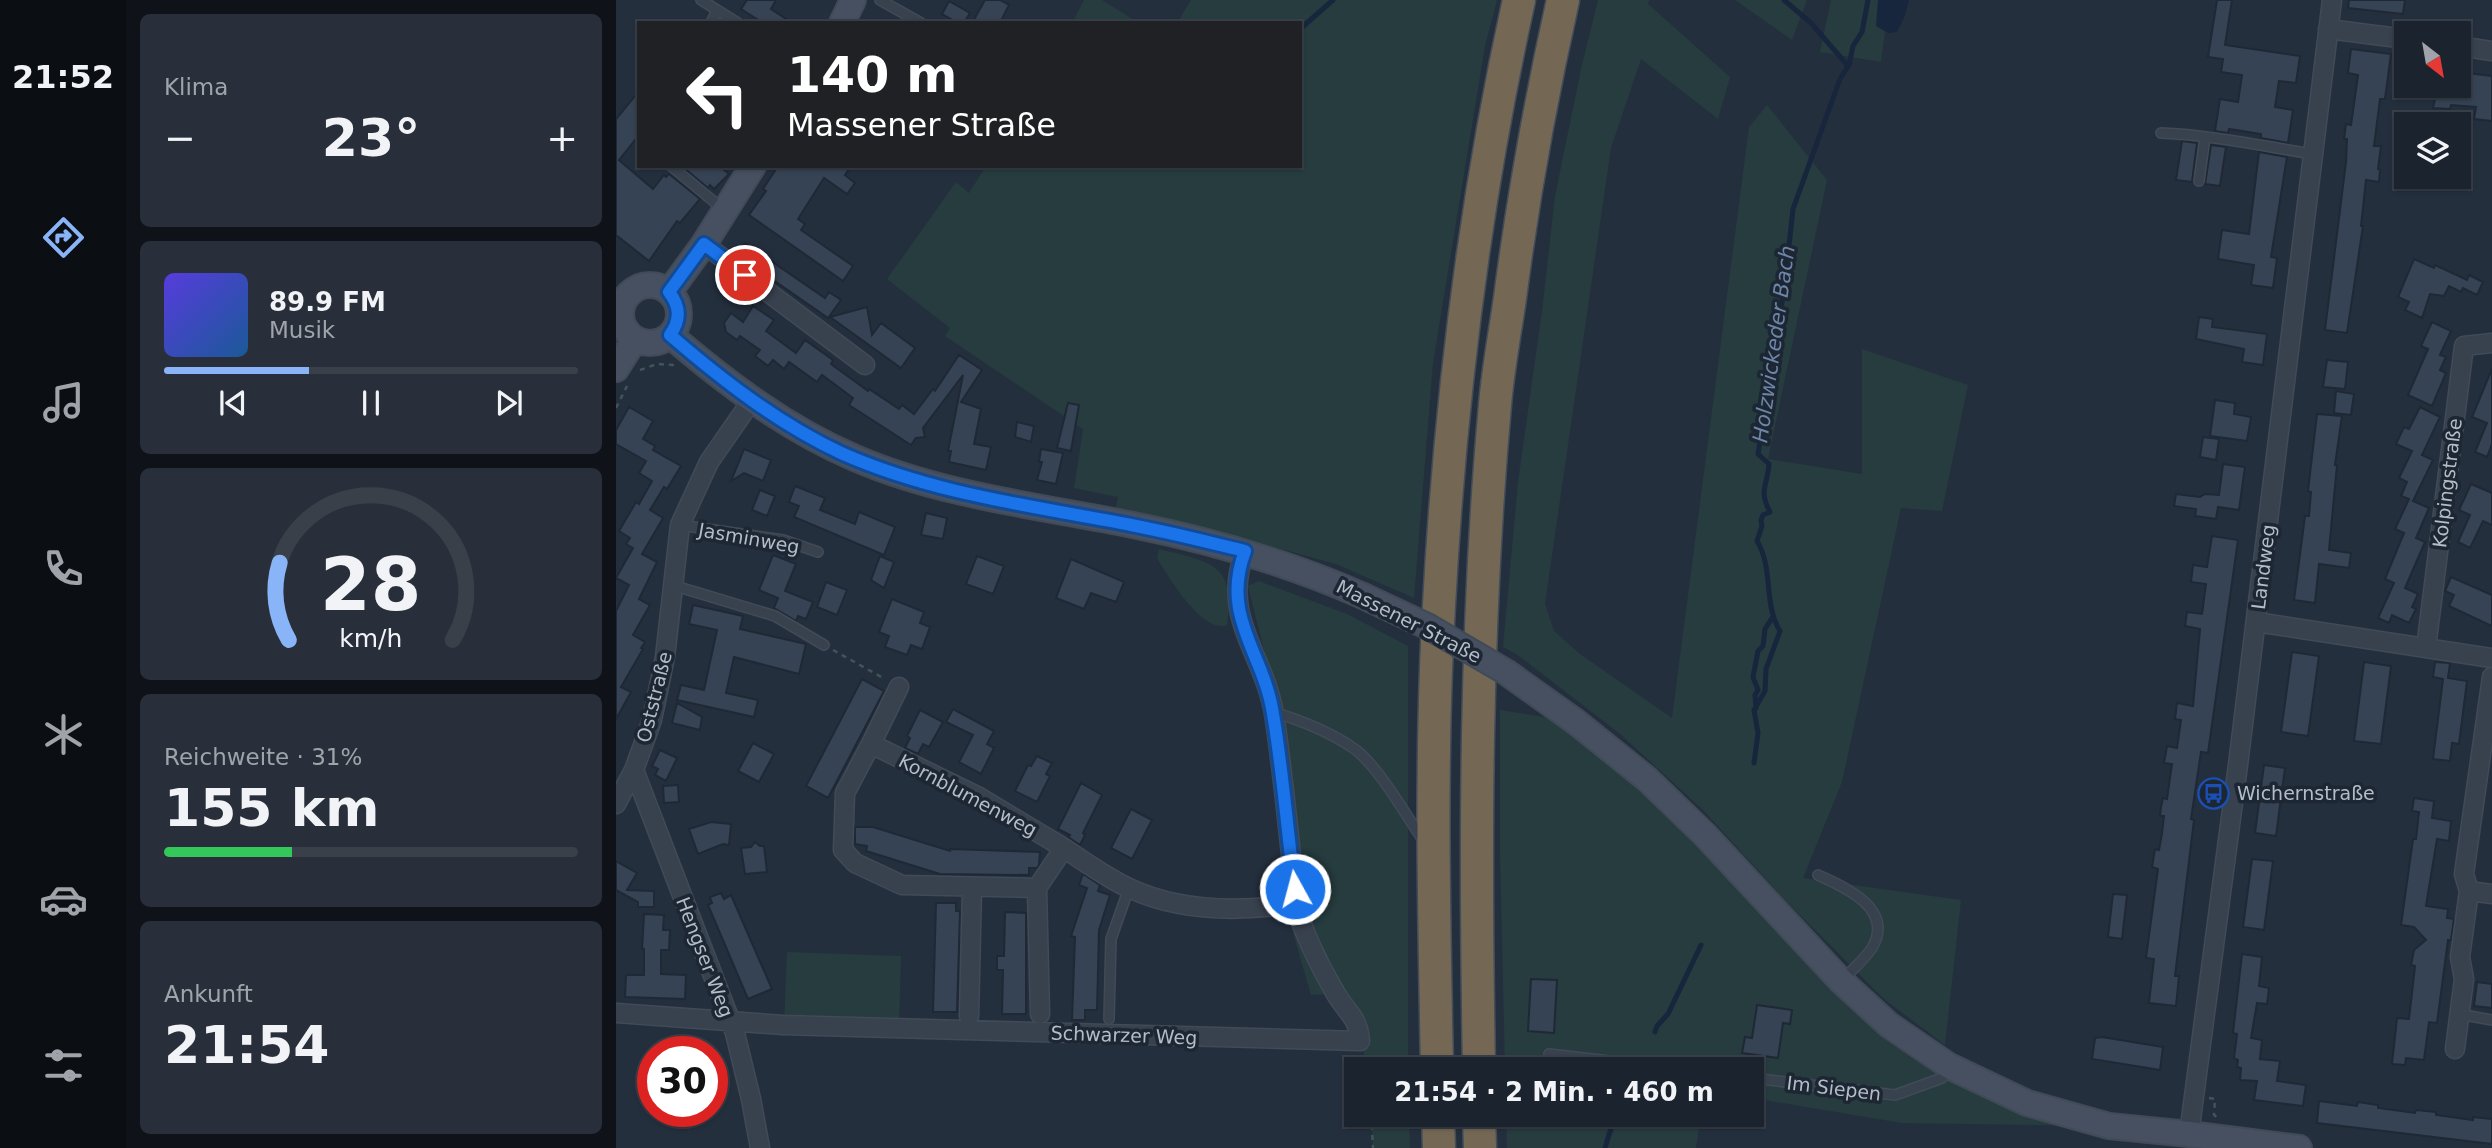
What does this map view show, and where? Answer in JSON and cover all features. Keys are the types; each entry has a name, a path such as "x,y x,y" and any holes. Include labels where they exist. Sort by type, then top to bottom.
{"highway":[{"path":"1437,1057 1433,853 1438,605 1455,400 1475,245 1496,116 1520,0"},
{"path":"1479,1057 1476,729 1480,607 1495,403 1539,111 1563,0"},
{"path":"1438,1127 1438,1148"},
{"path":"1479,1127 1480,1148"}],"main road":[{"path":"843,21 853,0"},
{"path":"669,292 704,244 752,168"},
{"path":"652,285 669,292 678,308 676,327 670,335 655,343 635,339 621,321 623,286 652,285"},
{"name":"Massener Straße","path":"670,335 752,400 838,451 922,481 1013,504 1133,525 1245,551 1315,575 1429,627 1506,672 1576,722 1647,779 1705,835 1841,981 1889,1025 1949,1066 2026,1103 2109,1126 2188,1141 2299,1148"},
{"path":"616,369 635,339"}],"street":[{"name":"Landweg","path":"2188,1141 2256,622 2332,0"},
{"path":"2328,29 2394,37"},
{"path":"2471,48 2492,51"},
{"path":"704,244 865,365"},
{"name":"Kolpingstraße","path":"2426,648 2464,346 2492,343"},
{"name":"Oststraße","path":"616,804 634,770 652,720 666,657 680,525 709,463 752,400"},
{"path":"1245,551 1240,564 1237,601 1243,629 1264,679 1273,712 1295,889 1294,899"},
{"path":"2256,622 2492,658"},
{"path":"2455,1049 2464,979 2460,957 2469,891 2463,874 2487,745 2492,677"},
{"path":"899,687 845,793 843,850 855,863 902,885 1037,888"},
{"name":"Kornblumenweg","path":"871,744 979,797 1129,888 1174,904 1216,909 1285,905 1294,899"},
{"name":"Hengser Weg","path":"634,770 729,1019 751,1099 760,1148"},
{"path":"1040,1014 1037,888 1064,848"},
{"path":"969,1016 972,888"},
{"path":"2469,891 2492,894"},
{"name":"Schwarzer Weg","path":"729,1019 783,1025 1360,1041 1359,1026 1336,994 1304,929 1294,899"},
{"path":"616,1013 729,1019"}],"lane":[{"path":"701,0 735,21"},
{"path":"880,0 917,21"},
{"path":"712,21 716,10"},
{"path":"2161,133 2194,134 2313,153"},
{"path":"2199,181 2205,137"},
{"path":"673,168 726,211"},
{"name":"Jasminweg","path":"680,525 783,540 818,552"},
{"path":"672,585 775,616 824,645"},
{"path":"1273,712 1306,722 1358,752 1376,772 1433,853"},
{"path":"1818,875 1864,899 1874,915 1877,928 1871,949 1841,981"},
{"path":"1109,1019 1111,939 1129,888"},
{"path":"2459,1014 2492,1020"},
{"path":"1549,1054 1575,1057"},
{"name":"Im Siepen","path":"1764,1079 1895,1095 1942,1078 1949,1066"}],"path":[{"path":"824,645 899,687"},
{"path":"1372,1127 1373,1148"}],"green space":[{"path":"1084,0 1102,0 1136,21 1073,21"},
{"path":"1191,0 1497,0 1485,46 1433,363 1414,598 1336,564 1244,539 1115,512 1118,497 1074,488 1083,429 945,336 950,328 887,279 956,182 969,193 985,168 1302,168 1302,21 1178,21"},
{"path":"1598,0 1649,0 1648,4 1730,77 1718,119 1641,59 1611,148 1545,604 1554,631 1580,654 1672,718 1749,127 1767,105 1827,180 1768,459 1862,474 1862,349 1968,385 1942,511 1901,508 1842,782 1803,878 1961,900 1945,1045 1885,1000 1786,901 1702,809 1620,734 1519,656 1503,647 1518,482 1555,196"},
{"path":"1735,0 1807,0 1792,40"},
{"path":"1831,0 1889,0 1881,62 1820,52"},
{"path":"1159,549 1205,562 1216,568 1228,588 1227,625 1207,621 1187,602 1157,558"},
{"path":"1259,581 1347,614 1408,646 1408,1057 1364,1057 1363,1049 1336,994 1311,995 1285,905 1281,718 1248,586"},
{"path":"1500,710 1576,722 1705,835 1949,1066 2109,1126 1902,1123 1764,1100 1764,1057 1505,1057"},
{"path":"787,952 901,956 899,1028 784,1024"},
{"path":"1372,1127 1409,1127 1410,1148 1373,1148"},
{"path":"1506,1127 1699,1127 1696,1148 1507,1148"}],"water":[{"path":"1878,0 1909,0 1897,32 1888,33 1876,26"}],"building":[{"path":"747,0 776,0 771,9 789,21 760,21 741,9"},
{"path":"985,0 1000,0 1009,5 1001,21 973,21"},
{"path":"2217,0 2232,0 2225,45 2300,56 2296,83 2279,81 2275,107 2293,110 2288,143 2261,138 2261,134 2229,129 2228,133 2215,131 2220,99 2238,102 2242,75 2221,72 2223,59 2208,57"},
{"path":"2349,0 2405,0 2403,14 2348,8"},
{"path":"949,1 970,13 965,21 954,21 942,14"},
{"path":"2351,49 2391,54 2385,99 2380,99 2374,146 2381,146 2379,182 2366,180 2363,226 2347,333 2325,330 2346,162 2347,139 2344,139 2346,124 2351,125 2358,75 2348,73"},
{"path":"2471,73 2492,76 2492,121 2474,119 2476,107 2451,105 2450,109 2433,108 2435,98 2471,98"},
{"path":"637,93 637,138 619,160 653,189 664,175 666,177 669,174 700,199 680,223 677,221 649,261 616,235 616,119"},
{"path":"2182,141 2197,143 2192,182 2176,180"},
{"path":"2211,145 2226,147 2220,186 2205,184"},
{"path":"2259,152 2287,157 2271,257 2277,258 2273,288 2251,285 2254,265 2218,259 2222,230 2249,234"},
{"path":"684,168 722,168 729,174 714,189 710,185 708,188"},
{"path":"777,168 850,168 845,175 855,183 847,194 824,178 798,219 805,224 801,230 853,266 843,281 749,215 766,191 763,189"},
{"path":"745,243 825,298 829,292 841,300 828,318 737,255"},
{"path":"2414,259 2434,268 2435,265 2467,280 2469,275 2483,282 2477,295 2463,288 2461,292 2449,286 2444,296 2430,294 2422,318 2405,310 2409,302 2398,297"},
{"path":"753,306 774,320 766,331 796,353 805,340 833,360 831,364 868,391 869,389 899,409 902,405 914,414 933,389 935,391 959,355 982,370 961,402 981,409 974,444 991,447 986,470 949,462 951,451 948,451 963,375 923,428 925,437 916,438 911,445 849,405 853,398 822,375 817,382 789,362 784,369 773,360 768,366 755,356 760,350 740,336 737,340 726,332 724,323 731,313 743,322"},
{"path":"867,307 872,335 881,323 915,348 901,368 830,317"},
{"path":"2199,317 2213,319 2212,327 2267,334 2263,365 2242,362 2244,349 2196,339"},
{"path":"2432,322 2451,331 2440,355 2446,357 2440,370 2446,373 2432,406 2408,395 2428,349 2421,346"},
{"path":"2327,360 2348,362 2345,389 2323,387"},
{"path":"2492,369 2492,444 2487,457 2475,452 2487,423 2472,417"},
{"path":"2336,391 2354,394 2351,415 2334,413"},
{"path":"2215,400 2235,403 2234,414 2251,417 2247,441 2210,436"},
{"path":"1068,403 1079,405 1071,451 1057,448"},
{"path":"629,407 653,421 643,439 655,446 653,450 681,466 650,510 663,518 642,554 657,562 639,599 650,605 633,635 645,642 621,687 631,692 616,719 616,611 629,585 616,578 633,548 626,544 630,538 619,531 652,481 639,473 646,461 616,444 616,430"},
{"path":"2420,407 2440,417 2422,455 2433,460 2413,501 2429,508 2416,538 2425,542 2405,588 2418,594 2412,607 2416,609 2409,623 2392,615 2389,623 2378,618 2394,583 2385,579 2404,533 2395,529 2409,499 2401,496 2407,482 2399,478 2412,451 2396,444 2404,427 2409,429"},
{"path":"2317,414 2342,416 2335,465 2329,550 2351,553 2349,568 2319,564 2315,603 2294,600 2305,516 2309,516 2311,492 2308,491"},
{"path":"1017,422 1034,426 1031,442 1015,437"},
{"path":"2203,437 2219,439 2216,460 2200,457"},
{"path":"744,449 771,460 763,481 744,473 731,481"},
{"path":"1041,449 1063,453 1056,484 1037,480 1042,462 1039,462"},
{"path":"2223,464 2245,467 2239,510 2218,507 2216,519 2195,516 2196,509 2174,506 2176,494 2200,497 2205,494 2219,495"},
{"path":"2471,484 2492,493 2492,525 2483,521 2470,548 2458,542 2470,515 2459,510"},
{"path":"795,486 825,498 820,510 855,524 859,512 895,527 884,555 794,517 799,506 789,502"},
{"path":"760,490 775,496 767,516 752,510"},
{"path":"926,513 947,518 943,539 921,535"},
{"path":"2212,536 2238,540 2208,753 2201,752 2191,819 2194,820 2175,976 2179,976 2176,1006 2149,1003 2154,959 2146,958 2158,869 2152,867 2155,849 2159,850 2164,816 2160,816 2161,807 2163,798 2167,799 2172,764 2164,763 2167,746 2177,748 2181,720 2175,719 2177,703 2193,706 2200,629 2185,626 2187,612 2202,614 2206,584 2191,582 2193,565 2207,567"},
{"path":"773,555 796,564 785,591 813,602 806,619 798,616 796,621 774,608 778,598 759,590"},
{"path":"880,556 894,562 884,588 871,580"},
{"path":"977,556 1004,566 993,594 966,584"},
{"path":"1071,559 1124,582 1116,602 1091,593 1084,609 1056,598"},
{"path":"2451,577 2492,595 2492,626 2449,606 2454,595 2445,591"},
{"path":"826,582 847,590 837,615 817,607"},
{"path":"892,599 924,612 920,623 930,627 922,649 911,645 907,655 885,647 889,636 879,632"},
{"path":"693,605 743,616 740,629 806,644 799,674 734,657 726,693 758,700 754,717 677,700 681,685 704,690 717,630 689,624"},
{"path":"2292,652 2319,656 2308,736 2281,732"},
{"path":"2364,662 2391,666 2381,744 2354,741"},
{"path":"2435,662 2450,663 2448,678 2467,681 2459,744 2452,743 2450,761 2433,759 2443,679 2433,677"},
{"path":"862,679 884,691 828,798 806,786"},
{"path":"677,703 702,717 700,730 672,723"},
{"path":"953,709 994,731 987,744 994,748 981,774 959,762 973,735 946,722"},
{"path":"920,710 943,722 929,747 923,744 918,754 905,748 910,738 907,736"},
{"path":"753,743 774,754 759,782 738,771"},
{"path":"660,750 677,758 666,781 655,775 658,769 652,766"},
{"path":"1037,756 1052,763 1046,774 1050,776 1037,802 1015,791 1028,765 1031,766"},
{"path":"2264,765 2285,768 2276,836 2255,833"},
{"path":"1081,783 1102,795 1080,845 1068,837 1070,835 1058,829"},
{"path":"678,785 679,802 664,803 663,786"},
{"path":"2414,798 2434,801 2432,818 2451,821 2449,841 2437,839 2426,906 2448,909 2447,918 2454,919 2451,940 2448,940 2437,1023 2429,1022 2424,1060 2406,1058 2405,1065 2392,1064 2397,1018 2409,1019 2415,966 2411,965 2414,950 2426,940 2414,927 2401,925 2419,812 2412,811"},
{"path":"1131,809 1152,820 1132,859 1111,848"},
{"path":"711,822 731,824 729,845 723,844 698,854 689,829"},
{"path":"855,827 873,827 950,851 1040,852 1039,865 1037,868 1029,868 1029,875 940,874 866,851 867,846 855,844"},
{"path":"755,842 764,846 767,872 745,874 741,848 751,847"},
{"path":"2252,859 2273,861 2264,930 2243,927"},
{"path":"616,861 637,873 627,890 654,891 654,907 638,907 638,902 616,890"},
{"path":"1083,874 1100,885 1098,891 1110,895 1099,930 1097,1010 1085,1010 1085,1020 1072,1020 1075,937 1071,936 1087,888 1079,885"},
{"path":"721,893 724,899 731,895 772,989 748,999 708,905 712,903 710,897"},
{"path":"2113,894 2127,895 2122,939 2108,937"},
{"path":"936,903 956,903 956,911 960,911 957,1012 933,1012"},
{"path":"1005,912 1026,913 1026,1014 1002,1014 1003,970 997,970 997,956 1004,956"},
{"path":"644,914 664,915 663,930 670,930 669,950 661,950 661,974 686,975 685,999 625,997 626,975 644,975"},
{"path":"2242,954 2262,957 2259,986 2269,988 2267,1004 2257,1003 2251,1038 2262,1040 2260,1059 2280,1061 2277,1081 2306,1085 2303,1106 2254,1100 2257,1081 2240,1080 2241,1068 2237,1067 2238,1060 2234,1058 2237,1034 2233,1033"},
{"path":"1531,979 1557,980 1554,1033 1528,1031"},
{"path":"2477,982 2492,984 2492,1008 2474,1006"},
{"path":"1757,1005 1792,1010 1790,1024 1783,1023 1778,1058 1742,1053 1745,1037 1752,1038"},
{"path":"2095,1038 2163,1047 2160,1070 2092,1059"},
{"path":"2319,1101 2357,1106 2358,1102 2378,1105 2378,1108 2415,1113 2416,1110 2473,1120 2473,1117 2492,1119 2492,1144 2317,1123"}],"waterway":[{"path":"1302,27 1333,0"},
{"path":"1784,0 1811,23 1848,66"},
{"name":"Holzwickeder Bach","path":"1754,763 1758,733 1754,710 1765,691 1766,669 1780,631 1775,621 1765,563 1757,541 1763,515 1770,512 1764,492 1769,464 1758,454 1766,409 1765,387 1783,297 1783,278 1793,209 1840,79 1849,65 1853,46 1862,32 1868,0"},
{"path":"1756,708 1755,695 1758,690 1753,677 1758,651 1763,646 1765,629 1772,618"},
{"name":"Holzwickeder Bach","path":"1655,1032 1668,1014 1701,945"},
{"name":"Holzwickeder Bach","path":"1605,1148 1611,1127"}],"place":[{"name":"Wichernstraße","path":"2214,793"}],"route":[{"path":"745,275 704,244 669,292 678,308 676,327 670,335 752,400 805,433 858,460 922,481 1013,504 1133,525 1245,551 1240,564 1237,601 1243,629 1264,679 1273,712 1295,889"}]}
